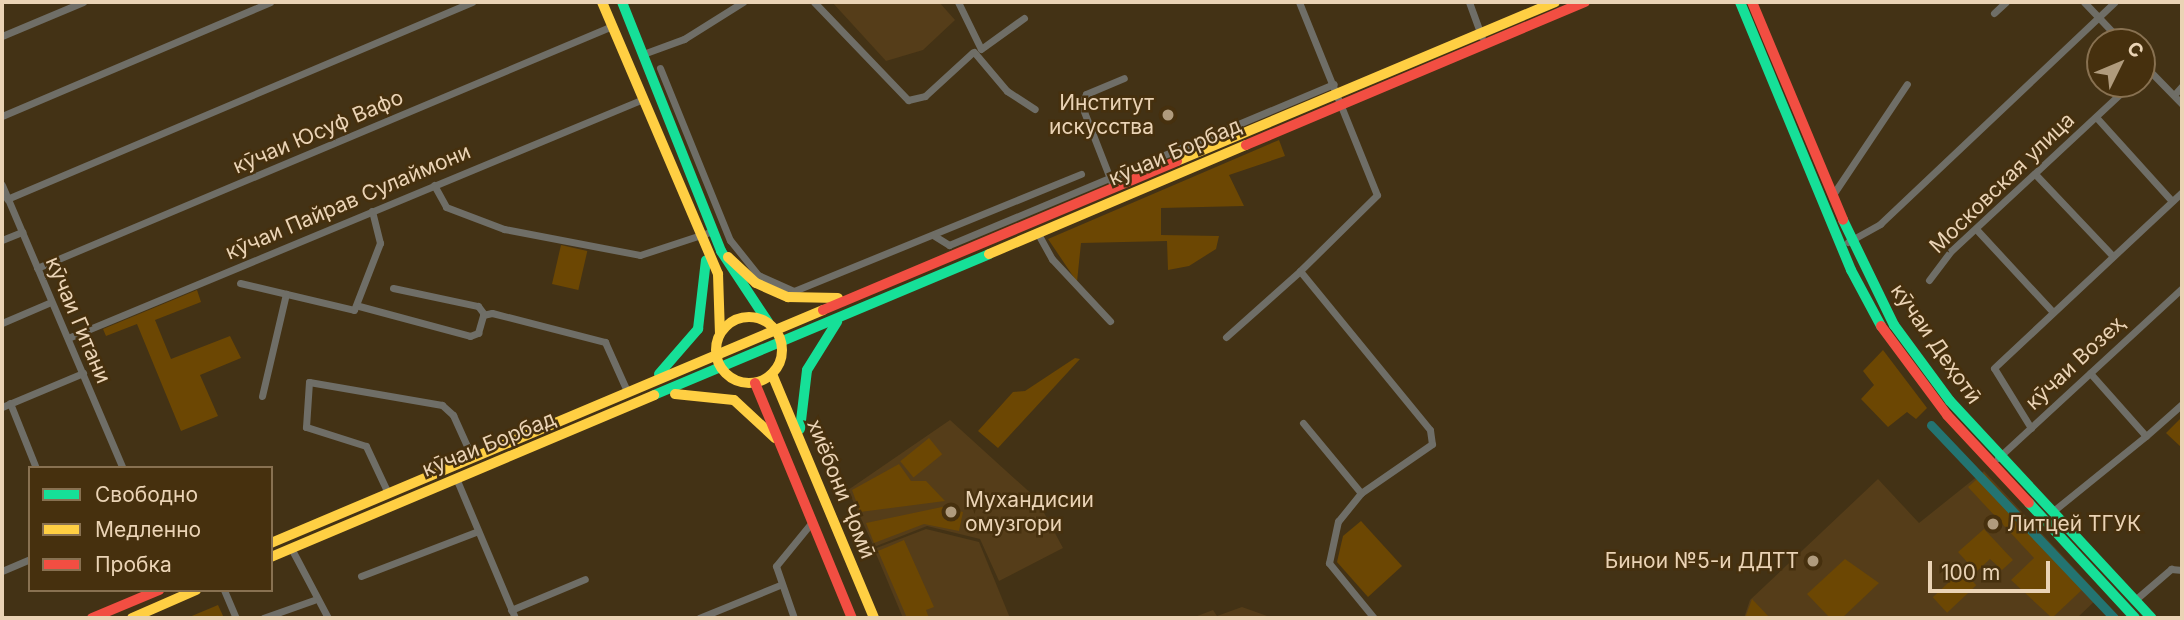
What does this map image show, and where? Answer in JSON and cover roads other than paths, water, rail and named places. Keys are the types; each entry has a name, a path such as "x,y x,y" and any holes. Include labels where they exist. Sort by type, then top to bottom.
{"main road":[{"path":"602,2 641,100 718,274 720,333 716,353 723,371 755,383 772,374 782,344 721,251 699,178 622,2"},
{"name":"кӯчаи Борбад","path":"1483,38 1555,2"},
{"name":"кӯчаи Борбад","path":"273,542 648,383 772,325 851,296 1111,182 1336,93 1585,2"},
{"name":"кӯчаи Деҳотӣ","path":"1740,2 1886,334 1991,464 2135,618"},
{"name":"кӯчаи Деҳотӣ","path":"1752,2 1834,192 1846,243 1894,325 2000,456 2152,618"},
{"name":"кӯчаи Борбад","path":"273,556 837,322 1336,93"},
{"path":"648,383 684,351 698,329 708,275 702,241"},
{"path":"721,251 759,280 798,295 851,296"},
{"name":"кӯчаи Борбад","path":"720,333 746,316 772,325"},
{"path":"801,439 807,370 837,322"},
{"name":"хиёбони Ҷомӣ","path":"772,374 874,618"},
{"name":"хиёбони Ҷомӣ","path":"755,383 852,618"},
{"path":"658,397 691,392 734,400 783,448"},
{"path":"92,618 154,592"},
{"path":"132,618 178,594"}],"street":[{"path":"2,36 83,2"},
{"path":"2,116 270,2"},
{"path":"7,199 472,2"},
{"path":"643,54 684,39 743,2"},
{"path":"814,2 908,100 925,96 972,52 1024,18"},
{"path":"958,2 981,48"},
{"path":"1226,337 1300,271 1377,195 1299,2"},
{"path":"1469,2 1483,38"},
{"path":"1994,13 2006,2"},
{"path":"2084,2 2109,28"},
{"path":"1846,243 1880,224 2115,2"},
{"name":"кӯчаи Юсуф Вафо","path":"37,268 612,26"},
{"path":"972,52 1007,91 1035,109"},
{"path":"660,68 699,178 730,240 759,280"},
{"path":"933,235 949,245 1111,182 1081,104 1086,94 1124,78"},
{"path":"2156,79 2182,104"},
{"path":"1834,192 1908,84"},
{"path":"2174,95 2182,86"},
{"name":"Московская улица","path":"1929,280 1976,229 2116,98"},
{"name":"кӯчаи Пайрав Сулаймони","path":"68,338 641,100"},
{"path":"2096,117 2172,201"},
{"path":"798,295 1081,174"},
{"path":"2036,175 2112,255"},
{"name":"кӯчаи Гитани","path":"2,185 122,466"},
{"path":"434,185 446,206 505,229 640,256 702,241 713,231"},
{"path":"2031,428 1994,368 2182,192"},
{"path":"359,306 380,243 372,211"},
{"path":"1976,229 2052,311"},
{"path":"2,240 22,232"},
{"path":"1037,232 1052,259 1110,321"},
{"path":"1300,271 1432,435 1430,449 1361,493 1338,521 1329,563 1374,618"},
{"path":"240,283 359,306 470,336 478,333 484,314"},
{"path":"393,288 478,306 484,314 609,344 627,391"},
{"name":"кӯчаи Возеҳ","path":"1991,464 2182,288"},
{"path":"262,396 286,294"},
{"path":"2,323 51,302"},
{"path":"35,466 6,405 83,373"},
{"path":"2090,373 2146,436"},
{"path":"388,493 366,446 306,428 309,382 442,405 453,415 472,457"},
{"path":"2052,512 2182,404"},
{"path":"1303,423 1361,493"},
{"path":"456,478 514,618"},
{"path":"794,618 780,585 777,561 812,522"},
{"path":"361,576 478,531"},
{"path":"290,548 314,600 328,618"},
{"path":"2,571 28,560"},
{"path":"2135,600 2171,569 2182,570"},
{"path":"511,610 585,579"},
{"path":"699,618 780,585"},
{"path":"225,592 236,618"},
{"path":"263,618 314,600"}],"waterway":[{"path":"1931,425 2114,618"}],"place":[{"name":"Институт искусства","path":"1168,115"},
{"name":"Мухандисии омузгори","path":"951,512"},
{"name":"Литцей ТГУК","path":"1993,524"},
{"name":"Бинои №5-и ДДТТ","path":"1813,561"}]}
